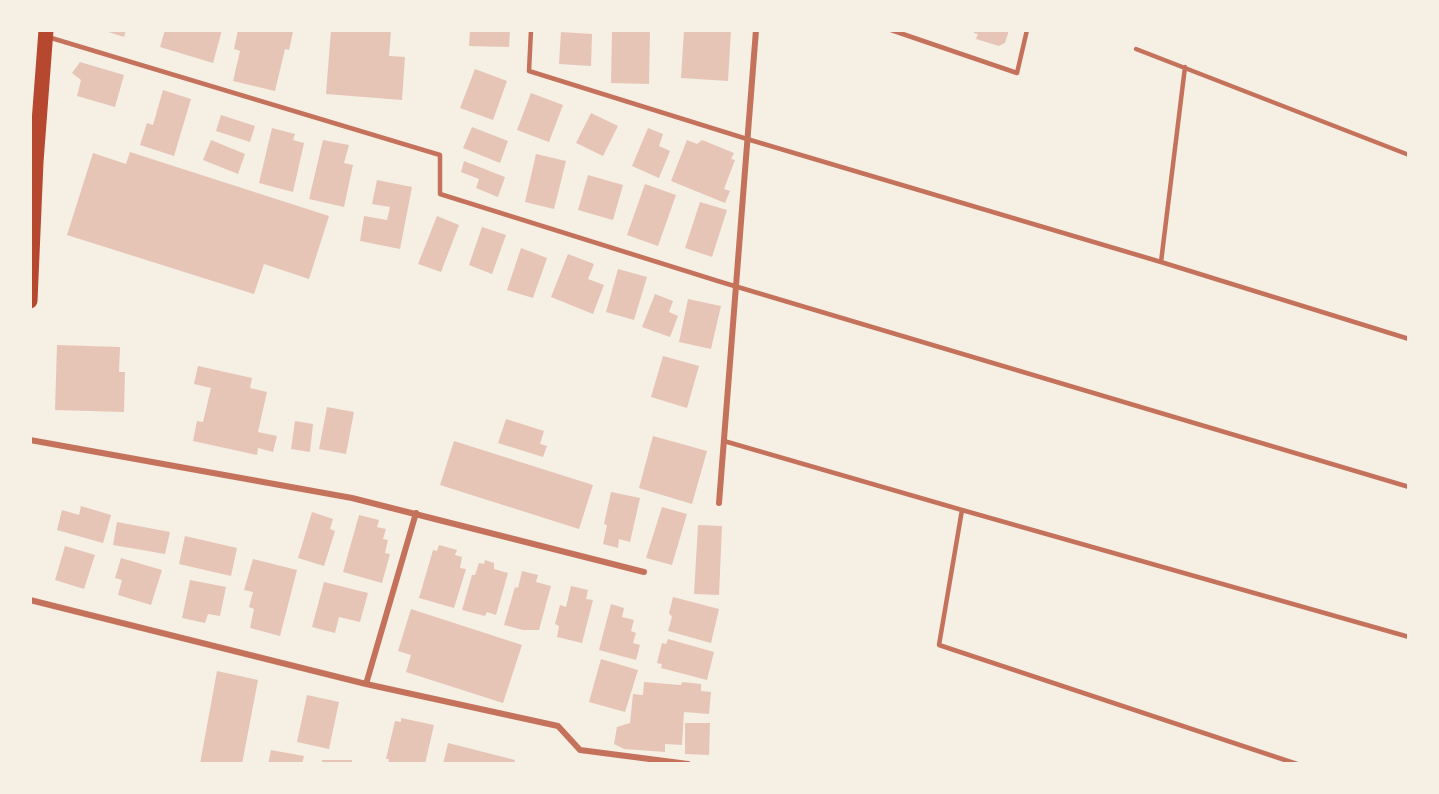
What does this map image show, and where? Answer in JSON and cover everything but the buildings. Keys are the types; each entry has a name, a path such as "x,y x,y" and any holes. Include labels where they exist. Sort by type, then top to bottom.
{"main road":[{"path":"30,301 33,161 45,33"}],"street":[{"path":"719,503 756,30"},
{"path":"30,440 352,498 644,572"},
{"path":"366,684 416,513"},
{"path":"30,600 366,684 558,726 580,750 688,764"}],"lane":[{"path":"531,30 529,71 1409,339"},
{"path":"891,30 1017,74 1027,30"},
{"path":"45,33 440,155 440,195 1409,487"},
{"path":"1136,49 1409,155"},
{"path":"1161,262 1185,67"},
{"path":"724,441 1409,637"},
{"path":"962,510 939,645 1297,764"}]}
